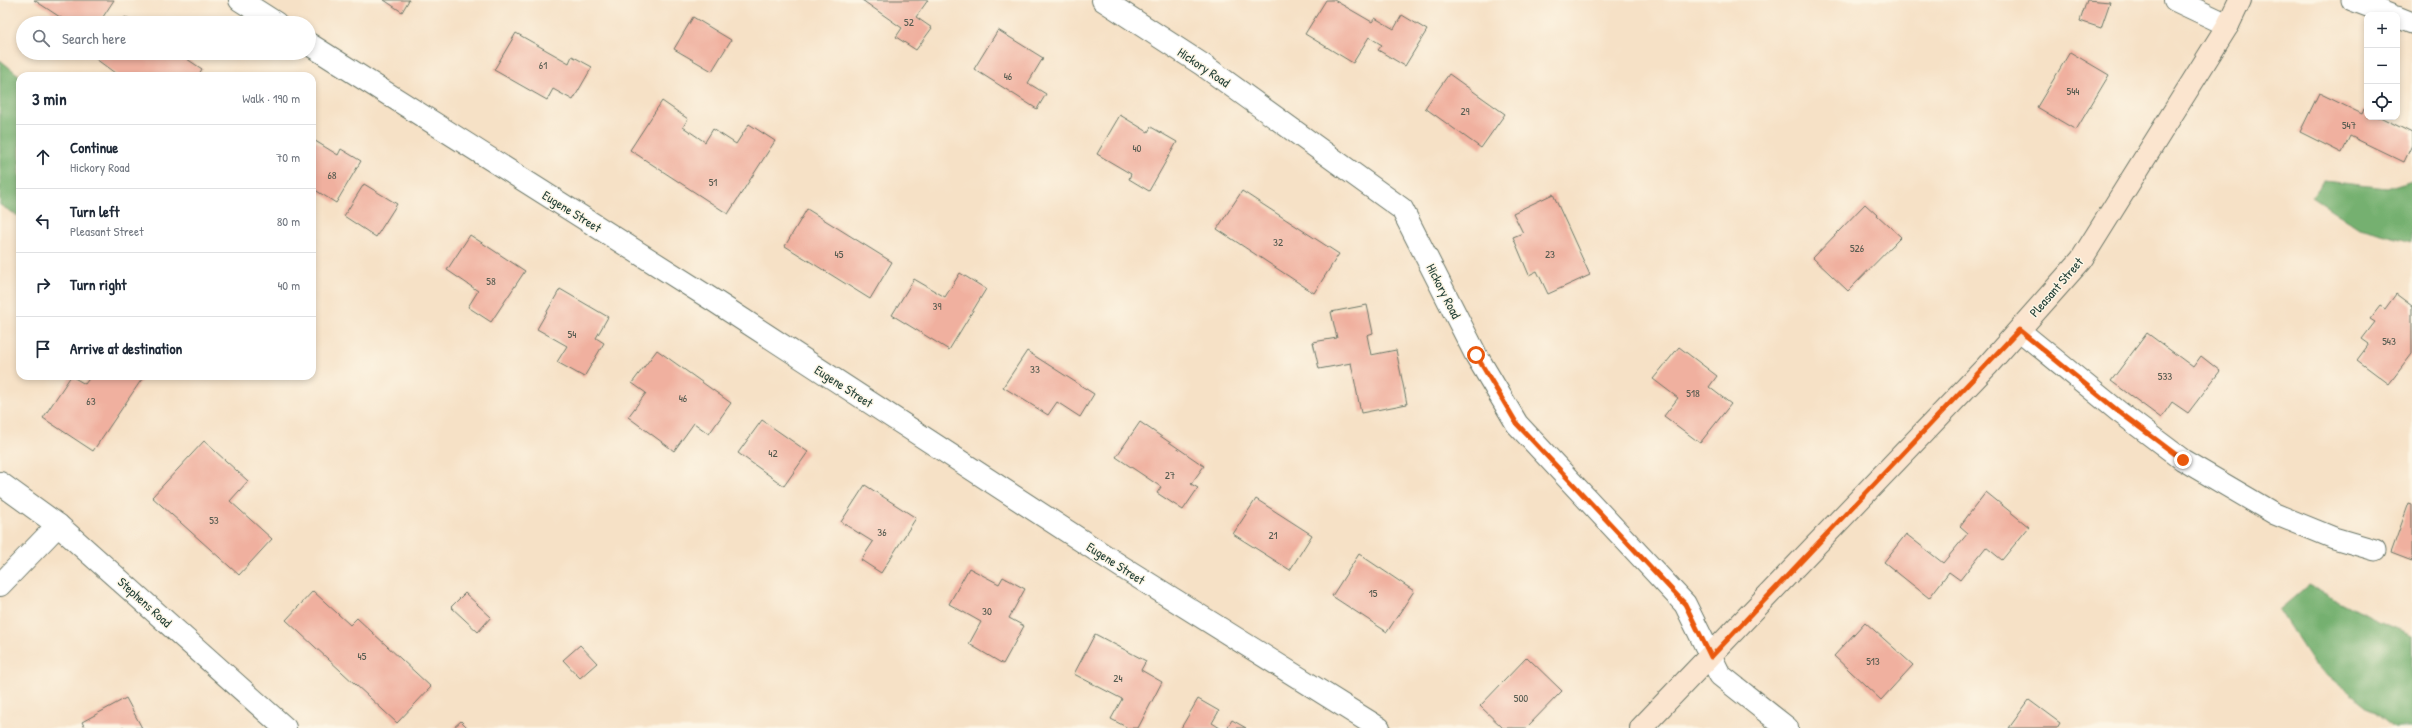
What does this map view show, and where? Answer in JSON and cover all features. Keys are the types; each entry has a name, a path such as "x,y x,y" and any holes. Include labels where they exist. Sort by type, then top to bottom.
{"street":[{"path":"240,0 265,16"},
{"name":"Hickory Road","path":"1103,0 1203,65 1402,209 1476,355 1517,424 1685,604 1720,675 1787,728"},
{"path":"2175,0 2228,25"},
{"name":"Pleasant Street","path":"1641,728 1711,657 2019,330 2081,260 2228,25 2240,0"},
{"name":"Eugene Street","path":"316,48 710,298 1122,567 1379,728"},
{"name":"Stephens Road","path":"0,482 58,525 285,728"},
{"path":"0,584 58,525"}],"lane":[{"path":"2352,0 2383,12"},
{"path":"2400,18 2412,23"},
{"path":"2019,330 2118,411 2183,460 2275,514 2334,538 2375,550"}],"green space":[{"path":"0,60 16,73 16,215 0,205"},
{"path":"2412,180 2412,242 2359,228 2312,197 2324,181 2387,188"},
{"path":"2308,585 2376,620 2412,635 2412,728 2394,728 2314,664 2279,610"}],"building":[{"path":"34,0 114,0 104,16 58,16"},
{"path":"384,0 409,0 402,12"},
{"path":"862,0 928,0 916,17 932,28 916,50 896,37 902,28"},
{"path":"1326,0 1334,0 1372,22 1375,18 1394,29 1402,15 1427,30 1405,66 1378,50 1382,45 1369,37 1353,63 1305,34"},
{"path":"2087,0 2110,2 2101,28 2080,21"},
{"path":"693,17 731,40 712,71 674,49"},
{"path":"998,30 1043,58 1028,83 1046,94 1037,109 974,69"},
{"path":"516,33 569,63 572,56 592,67 573,100 553,89 547,100 494,70"},
{"path":"2070,52 2109,75 2076,130 2037,107"},
{"path":"97,60 188,60 202,69 200,72 114,72"},
{"path":"1449,74 1505,114 1481,148 1425,108"},
{"path":"2319,93 2362,114 2364,109 2364,120 2386,120 2412,133 2412,145 2404,162 2350,136 2342,153 2300,132"},
{"path":"662,101 688,119 683,127 705,142 713,129 736,144 749,124 775,141 728,214 630,150"},
{"path":"1120,115 1148,132 1151,127 1177,142 1149,191 1129,179 1131,174 1097,154"},
{"path":"316,141 338,155 341,149 361,161 336,203 316,190"},
{"path":"364,184 397,204 376,237 344,216"},
{"path":"1242,191 1339,254 1314,293 1217,229"},
{"path":"1553,194 1590,275 1548,294 1537,271 1529,275 1513,237 1523,233 1513,213"},
{"path":"1865,204 1901,237 1848,291 1813,258"},
{"path":"807,209 892,262 870,299 785,246"},
{"path":"470,235 525,271 491,322 468,307 478,291 447,270"},
{"path":"960,273 986,289 949,350 892,315 914,279 945,297"},
{"path":"560,289 608,317 596,338 604,343 584,377 557,362 567,346 537,329"},
{"path":"2396,294 2412,306 2412,354 2389,384 2357,360 2369,344 2362,339 2375,322 2370,319 2380,306 2385,309"},
{"path":"1367,305 1373,333 1367,335 1371,355 1396,350 1407,404 1361,413 1351,363 1319,369 1313,342 1337,338 1331,312"},
{"path":"2147,333 2193,367 2201,356 2220,371 2188,413 2172,402 2161,418 2111,381"},
{"path":"1679,347 1717,376 1709,387 1731,404 1700,443 1664,416 1678,398 1653,379"},
{"path":"657,350 731,403 709,434 694,423 674,451 628,417 646,393 632,383"},
{"path":"1027,351 1094,394 1080,417 1057,402 1048,415 1003,387"},
{"path":"68,380 78,380 85,384 88,380 141,380 93,451 43,418"},
{"path":"762,420 808,452 784,486 738,453"},
{"path":"1140,422 1204,466 1191,484 1198,488 1183,510 1157,493 1161,487 1116,457"},
{"path":"204,441 248,481 230,501 272,539 239,575 152,497"},
{"path":"865,485 916,518 881,573 861,560 873,542 841,522"},
{"path":"1986,492 2029,527 2002,560 1986,547 1960,580 1949,572 1929,598 1884,562 1906,534 1943,563 1968,533 1960,526"},
{"path":"1256,499 1312,535 1290,570 1233,534"},
{"path":"2409,503 2412,504 2412,561 2391,553"},
{"path":"1359,554 1414,591 1387,632 1332,596"},
{"path":"969,568 999,584 1003,577 1025,589 1009,618 1024,626 1003,664 969,644 981,622 949,604"},
{"path":"313,591 350,625 357,618 431,687 397,723 286,620"},
{"path":"465,593 491,617 478,632 451,607"},
{"path":"1865,622 1913,665 1881,700 1834,656"},
{"path":"1095,634 1146,661 1141,670 1162,682 1138,728 1128,728 1111,719 1122,699 1074,674"},
{"path":"580,645 597,663 580,678 563,660"},
{"path":"1527,657 1562,691 1526,728 1503,728 1480,706"},
{"path":"126,698 142,728 85,728 82,722"},
{"path":"1198,699 1219,711 1212,723 1220,728 1181,728"},
{"path":"2029,700 2060,723 2057,728 2009,728"},
{"path":"1232,720 1246,728 1227,728"},
{"path":"461,721 468,728 453,728"}],"route":[{"path":"1476,355 1517,424 1685,604 1711,657 1987,366 2019,330 2118,411 2183,460"}]}
